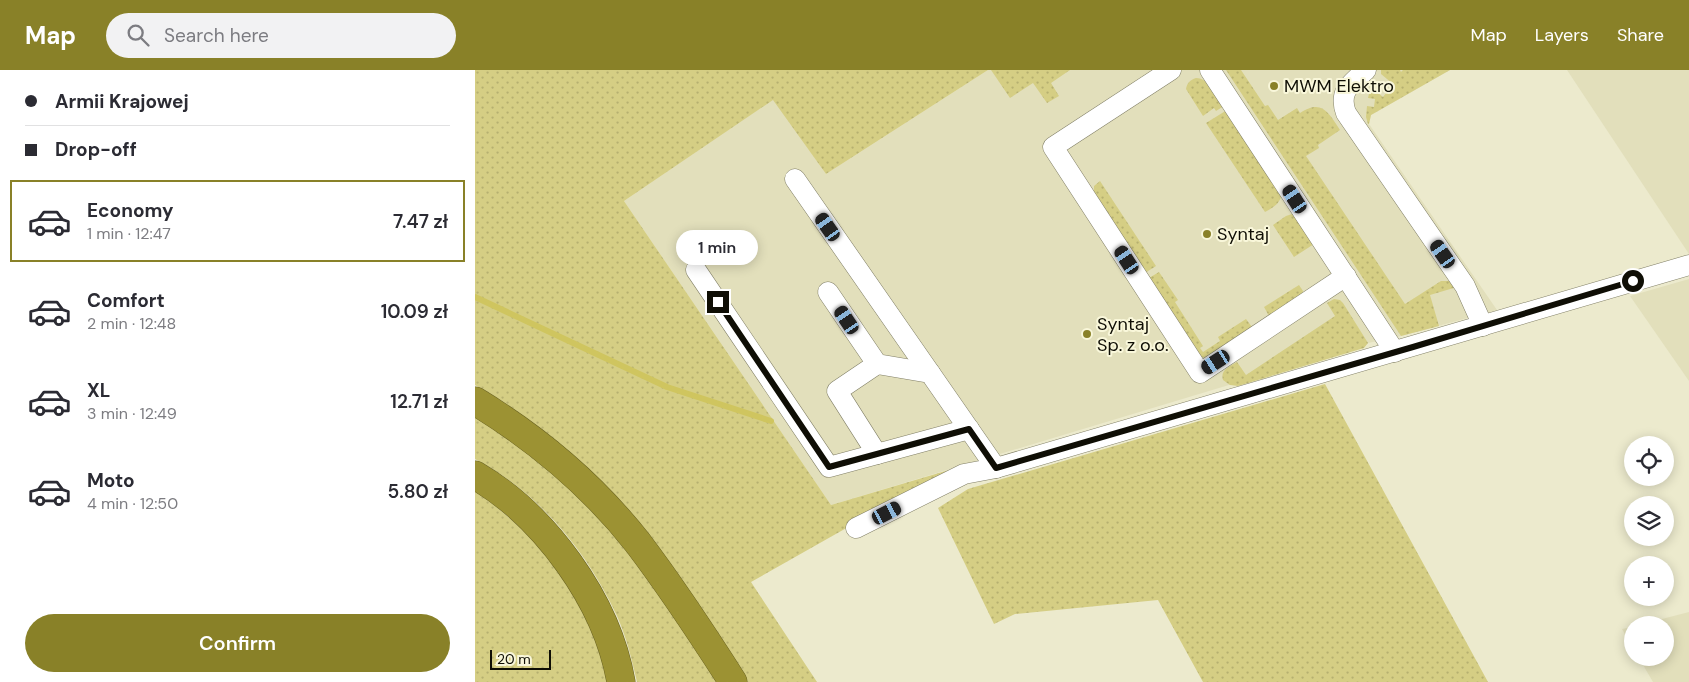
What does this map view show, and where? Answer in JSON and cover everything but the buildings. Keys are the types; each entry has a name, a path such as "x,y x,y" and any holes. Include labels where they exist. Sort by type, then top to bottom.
{"highway":[{"path":"475,401 497,414 548,452 592,492 638,543 692,619 733,682"},
{"path":"475,475 488,482 511,501 556,546 576,573 603,620 613,648 621,682"}],"street":[{"path":"1171,70 1053,146 1200,373 1346,276"},
{"path":"1210,70 1395,352"},
{"path":"1366,70 1347,87 1343,95 1345,113 1465,286 1483,326"},
{"path":"795,178 996,468"},
{"path":"856,528 964,474 996,468 1689,265"},
{"path":"696,270 829,467 969,429"},
{"path":"828,292 877,364"},
{"path":"877,454 837,391 877,364 930,373"}],"shaded area":[{"path":"475,70 988,70 826,174 773,100 624,201 831,505 949,470 751,582 817,682 746,682 561,446 502,401 475,385"},
{"path":"988,70 1450,70 1371,115 1369,124 1497,310 1368,343 831,505 624,201 774,99 826,174"},
{"path":"991,70 1070,70 1051,83 1059,96 1047,103 1033,83 1010,98"},
{"path":"1226,70 1241,70 1265,106 1268,105 1278,120 1297,108 1300,113 1314,107 1319,107 1328,113 1340,130 1318,145 1319,148 1306,156 1405,304 1441,281 1449,281 1457,287 1430,295 1439,326 1401,336"},
{"path":"1381,70 1400,70 1401,72 1403,70 1450,70 1371,115 1368,124 1366,117 1367,106 1374,107 1375,99 1368,98 1370,90 1373,89 1383,97 1393,84 1381,74"},
{"path":"1567,70 1689,70 1689,254"},
{"path":"1196,78 1209,84 1224,106 1216,111 1214,108 1203,116 1186,89 1189,82"},
{"path":"1227,110 1282,193 1278,203 1265,212 1206,123"},
{"path":"1100,181 1156,266 1145,273 1094,194 1094,186"},
{"path":"1292,214 1297,215 1314,244 1294,257 1273,225"},
{"path":"1159,272 1178,300 1175,302 1203,346 1200,348 1203,352 1220,341 1218,337 1246,319 1252,327 1205,358 1199,356 1149,278"},
{"path":"1689,279 1689,381 1630,296"},
{"path":"1299,285 1303,291 1302,294 1269,316 1264,307"},
{"path":"1334,299 1340,300 1343,303 1368,343 1364,348 1238,386 1230,385 1223,380 1224,371 1228,367 1237,362 1246,375 1335,316 1327,303"},
{"path":"1325,384 1488,682 1203,682 1158,600 1015,614 994,624 938,508 968,489"},
{"path":"475,413 565,481 628,550 719,682 637,682 626,640 617,616 605,592 575,546 540,506 520,488 475,459"},
{"path":"475,491 533,538 561,574 572,590 590,626 608,682 475,682"},
{"path":"1689,612 1689,682 1653,682 1644,666 1674,666 1674,616"}],"waterway":[{"path":"475,297 667,387 771,421"}],"place":[{"name":"MWM Elektro","path":"1274,86"},
{"name":"Syntaj","path":"1207,234"},
{"name":"Syntaj Sp. z o.o.","path":"1087,334"}],"route":[{"path":"718,302 829,467 969,429 996,468 1633,281"}]}
